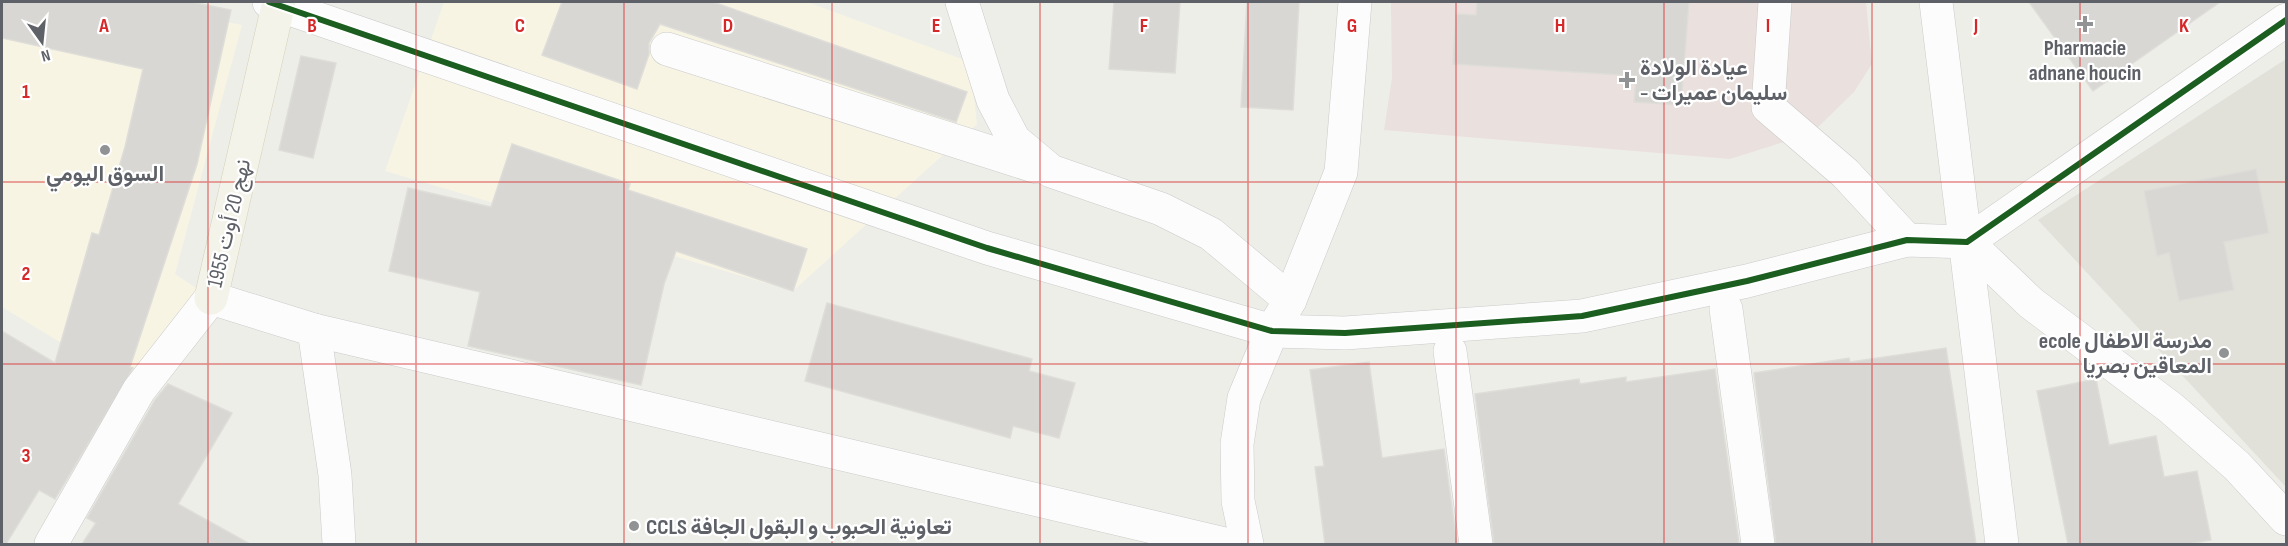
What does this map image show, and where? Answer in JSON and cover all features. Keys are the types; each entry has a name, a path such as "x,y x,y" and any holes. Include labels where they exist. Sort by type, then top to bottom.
{"main road":[{"name":"نهج 20 أوت 1955","path":"211,298 276,2"}],"street":[{"path":"276,2 987,248 1272,331 1345,333 1582,316 1747,281 1907,240 1967,242 2286,20"},
{"path":"962,2 993,100 1014,140 1051,171"},
{"path":"1247,544 1238,501 1237,444 1244,398 1272,331 1290,300 1341,172 1354,2"},
{"path":"1775,2 1768,107 1845,172 1907,240"},
{"path":"1936,2 2002,544"},
{"path":"667,49 1051,171 1161,209 1211,234 1290,300"},
{"path":"1967,242 2031,303 2171,408 2237,466 2286,519"},
{"path":"211,298 314,330 1225,544"},
{"name":"نهج 20 أوت 1955","path":"51,544 139,390 211,298"},
{"path":"1726,309 1758,544"},
{"path":"314,330 335,475 339,544"},
{"path":"1450,351 1476,544"}],"shaded area":[{"name":"السوق اليومي","path":"2,2 133,2 242,25 175,274 211,298 139,390 2,307"},
{"path":"444,2 807,2 970,62 977,124 793,291 385,171"},
{"name":"عيادة الولادة - سليمان عميرات","path":"1391,2 1866,2 1872,64 1854,92 1812,133 1730,159 1384,130 1392,78"},
{"name":"ecole مدرسة الاطفال المعاقين بصريا","path":"2286,59 2286,487 2038,220"}],"building":[{"path":"2,2 192,2 231,10 197,164 130,367 133,368 55,499 39,490 6,544 2,544 2,331 55,363 92,233 99,235 125,147 143,69 2,38"},
{"path":"562,2 713,2 967,92 956,122 660,24 649,43 649,54 637,89 542,55"},
{"path":"1114,2 1180,2 1175,73 1109,69"},
{"path":"1247,2 1299,2 1293,110 1241,107"},
{"path":"1477,2 1689,2 1681,105 1634,102 1636,76 1453,64 1456,14 1476,15"},
{"path":"2029,2 2220,2 2093,91"},
{"path":"301,56 336,63 313,158 279,150"},
{"path":"512,144 630,184 628,190 807,249 793,291 676,251 664,284 641,385 468,346 480,292 389,271 408,188 491,207"},
{"path":"2256,169 2269,233 2224,242 2234,290 2179,301 2169,253 2157,256 2144,191"},
{"path":"827,303 1032,359 1029,371 1075,383 1059,438 1013,426 1010,438 805,381"},
{"path":"1946,348 1976,544 1776,544 1754,373 1849,358 1850,362"},
{"path":"1369,362 1382,458 1444,449 1457,544 1325,544 1315,467 1324,466 1310,370"},
{"path":"1715,369 1739,544 1494,544 1475,394 1579,379 1580,384 1626,377 1626,382"},
{"path":"2096,379 2109,445 2156,436 2164,477 2197,471 2211,540 2188,544 2068,544 2037,391"},
{"path":"168,384 232,413 178,504 250,544 82,544 96,523 87,518 155,400"}],"cycle path":[{"path":"269,2 987,248 1272,331 1345,333 1582,316 1747,281 1907,240 1967,242 2286,20"}],"place":[{"name":"Pharmacie adnane houcin","path":"2085,24"},
{"name":"عيادة الولادة - سليمان عميرات","path":"1627,80"},
{"name":"السوق اليومي","path":"105,150"},
{"name":"ecole مدرسة الاطفال المعاقين بصريا","path":"2224,353"},
{"name":"CCLS تعاونية الحبوب و البقول الجافة","path":"634,526"}]}
